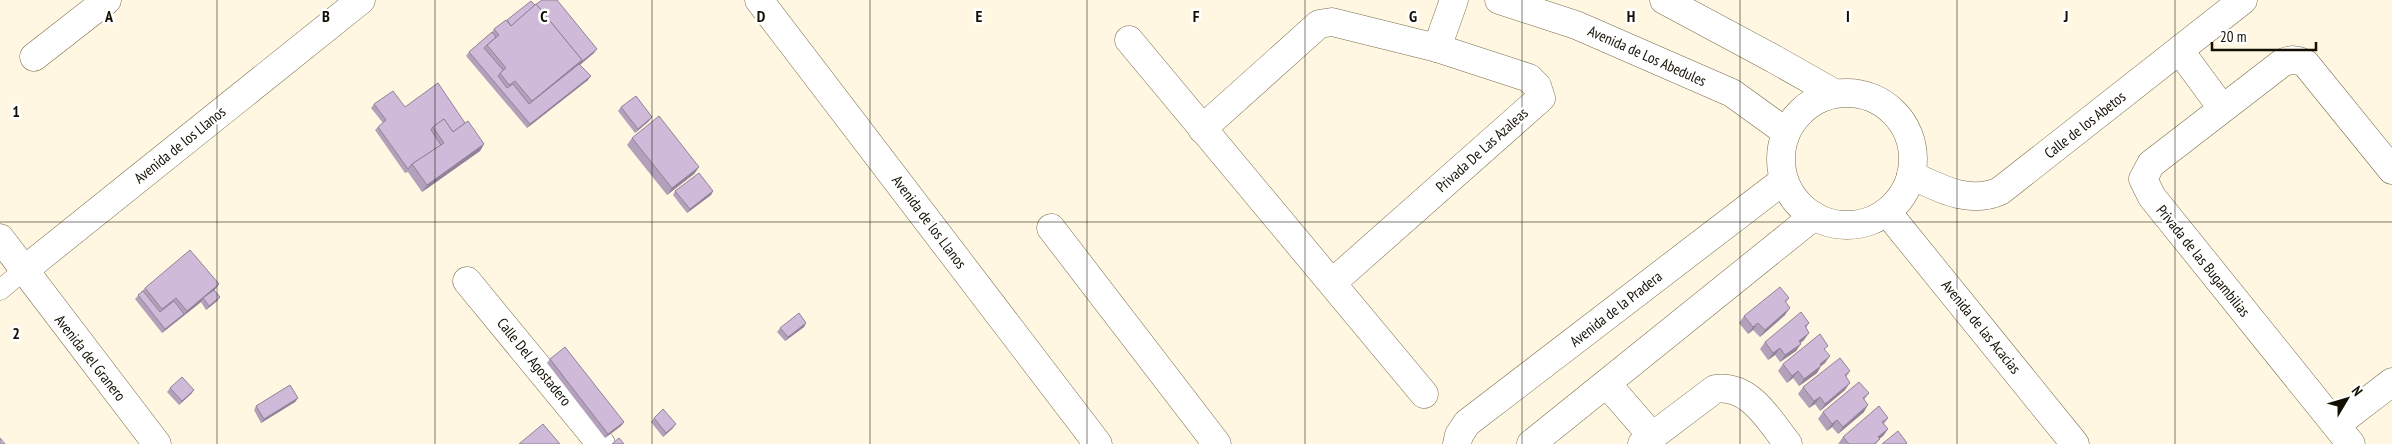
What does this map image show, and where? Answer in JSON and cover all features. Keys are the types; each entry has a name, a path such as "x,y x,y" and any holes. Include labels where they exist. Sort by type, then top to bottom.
{"street":[{"path":"34,57 107,0"},
{"name":"Avenida de los Llanos","path":"23,271 361,0"},
{"name":"Avenida de los Llanos","path":"759,0 1098,444"},
{"path":"1437,48 1454,0"},
{"name":"Avenida de Los Abedules","path":"1499,0 1576,25 1732,93 1786,132"},
{"path":"1664,0 1774,58 1834,93"},
{"name":"Calle de los Abetos","path":"1911,175 1946,191 1963,196 1988,196 1994,193 2180,51 2242,0"},
{"name":"Privada De Las Azaleas","path":"1202,129 1319,24 1332,22 1437,48 1529,78 1537,86 1541,98 1332,283"},
{"path":"1129,40 1424,394"},
{"path":"2180,51 2222,108"},
{"name":"Privada de las Bugambilias","path":"2392,170 2306,64 2300,60 2290,60 2282,63 2151,164 2143,179 2145,187 2343,435 2392,382"},
{"path":"1834,93 1852,93 1871,97 1887,107 1901,120 1911,147 1911,175 1902,196 1886,212 1870,221 1851,225 1832,223 1814,216 1796,201 1784,180 1780,156 1786,132 1797,114 1814,101 1834,93"},
{"name":"Avenida de la Pradera","path":"1457,444 1459,435 1467,423 1784,180"},
{"name":"Avenida de las Acacias","path":"1886,212 2075,444"},
{"path":"1532,444 1814,216"},
{"path":"1051,228 1217,444"},
{"name":"Avenida del Granero","path":"0,238 23,271 158,444"},
{"name":"Calle Del Agostadero","path":"467,280 601,444"},
{"path":"1608,384 1647,440 1716,389 1725,388 1746,394 1788,444"}],"lane":[{"name":"Avenida de los Llanos","path":"0,290 23,271"}],"building":[{"path":"542,0 557,0 597,49 580,63 582,60 536,4"},
{"path":"531,1 535,5 511,26 507,20"},
{"path":"536,4 582,60 532,101 515,81 509,85 500,73 506,68 487,45 499,35 494,29 506,20 511,26"},
{"path":"492,32 496,37 484,48 503,70 498,76 507,88 513,84 529,104 579,64 591,76 530,124 469,52"},
{"path":"438,83 465,123 453,132 444,119 433,127 431,130 441,145 412,164 408,169 378,127 386,120 374,104 393,91 405,107"},
{"path":"636,96 652,117 638,129 621,107"},
{"path":"659,116 699,167 672,188 632,138"},
{"path":"444,119 453,132 468,121 484,144 427,185 412,164 444,143 433,127"},
{"path":"699,173 713,191 690,209 675,191"},
{"path":"190,250 219,284 187,311 176,298 162,309 145,288"},
{"path":"1780,287 1789,298 1785,301 1790,308 1765,330 1758,323 1753,327 1744,316"},
{"path":"214,290 220,297 209,306 203,298"},
{"path":"143,291 160,312 174,301 184,314 165,329 138,295"},
{"path":"1801,312 1809,323 1805,326 1809,333 1799,341 1801,344 1785,355 1780,348 1773,353 1765,342"},
{"path":"799,313 806,323 788,337 780,328"},
{"path":"1820,334 1828,346 1824,349 1830,356 1820,364 1821,366 1804,379 1798,371 1792,376 1783,364"},
{"path":"565,347 624,422 608,434 550,359"},
{"path":"1840,358 1850,371 1845,375 1850,383 1825,404 1820,397 1814,401 1803,387"},
{"path":"182,377 194,390 182,401 170,388"},
{"path":"1859,382 1869,393 1863,398 1868,405 1843,427 1837,420 1832,424 1823,412"},
{"path":"290,385 298,398 264,419 256,406"},
{"path":"1879,406 1888,418 1882,422 1888,429 1878,437 1880,439 1874,444 1849,444 1843,437"},
{"path":"663,409 676,424 666,433 654,418"},
{"path":"543,424 560,444 519,444"},
{"path":"1898,431 1907,443 1882,444"},
{"path":"619,438 624,444 612,444"}]}
